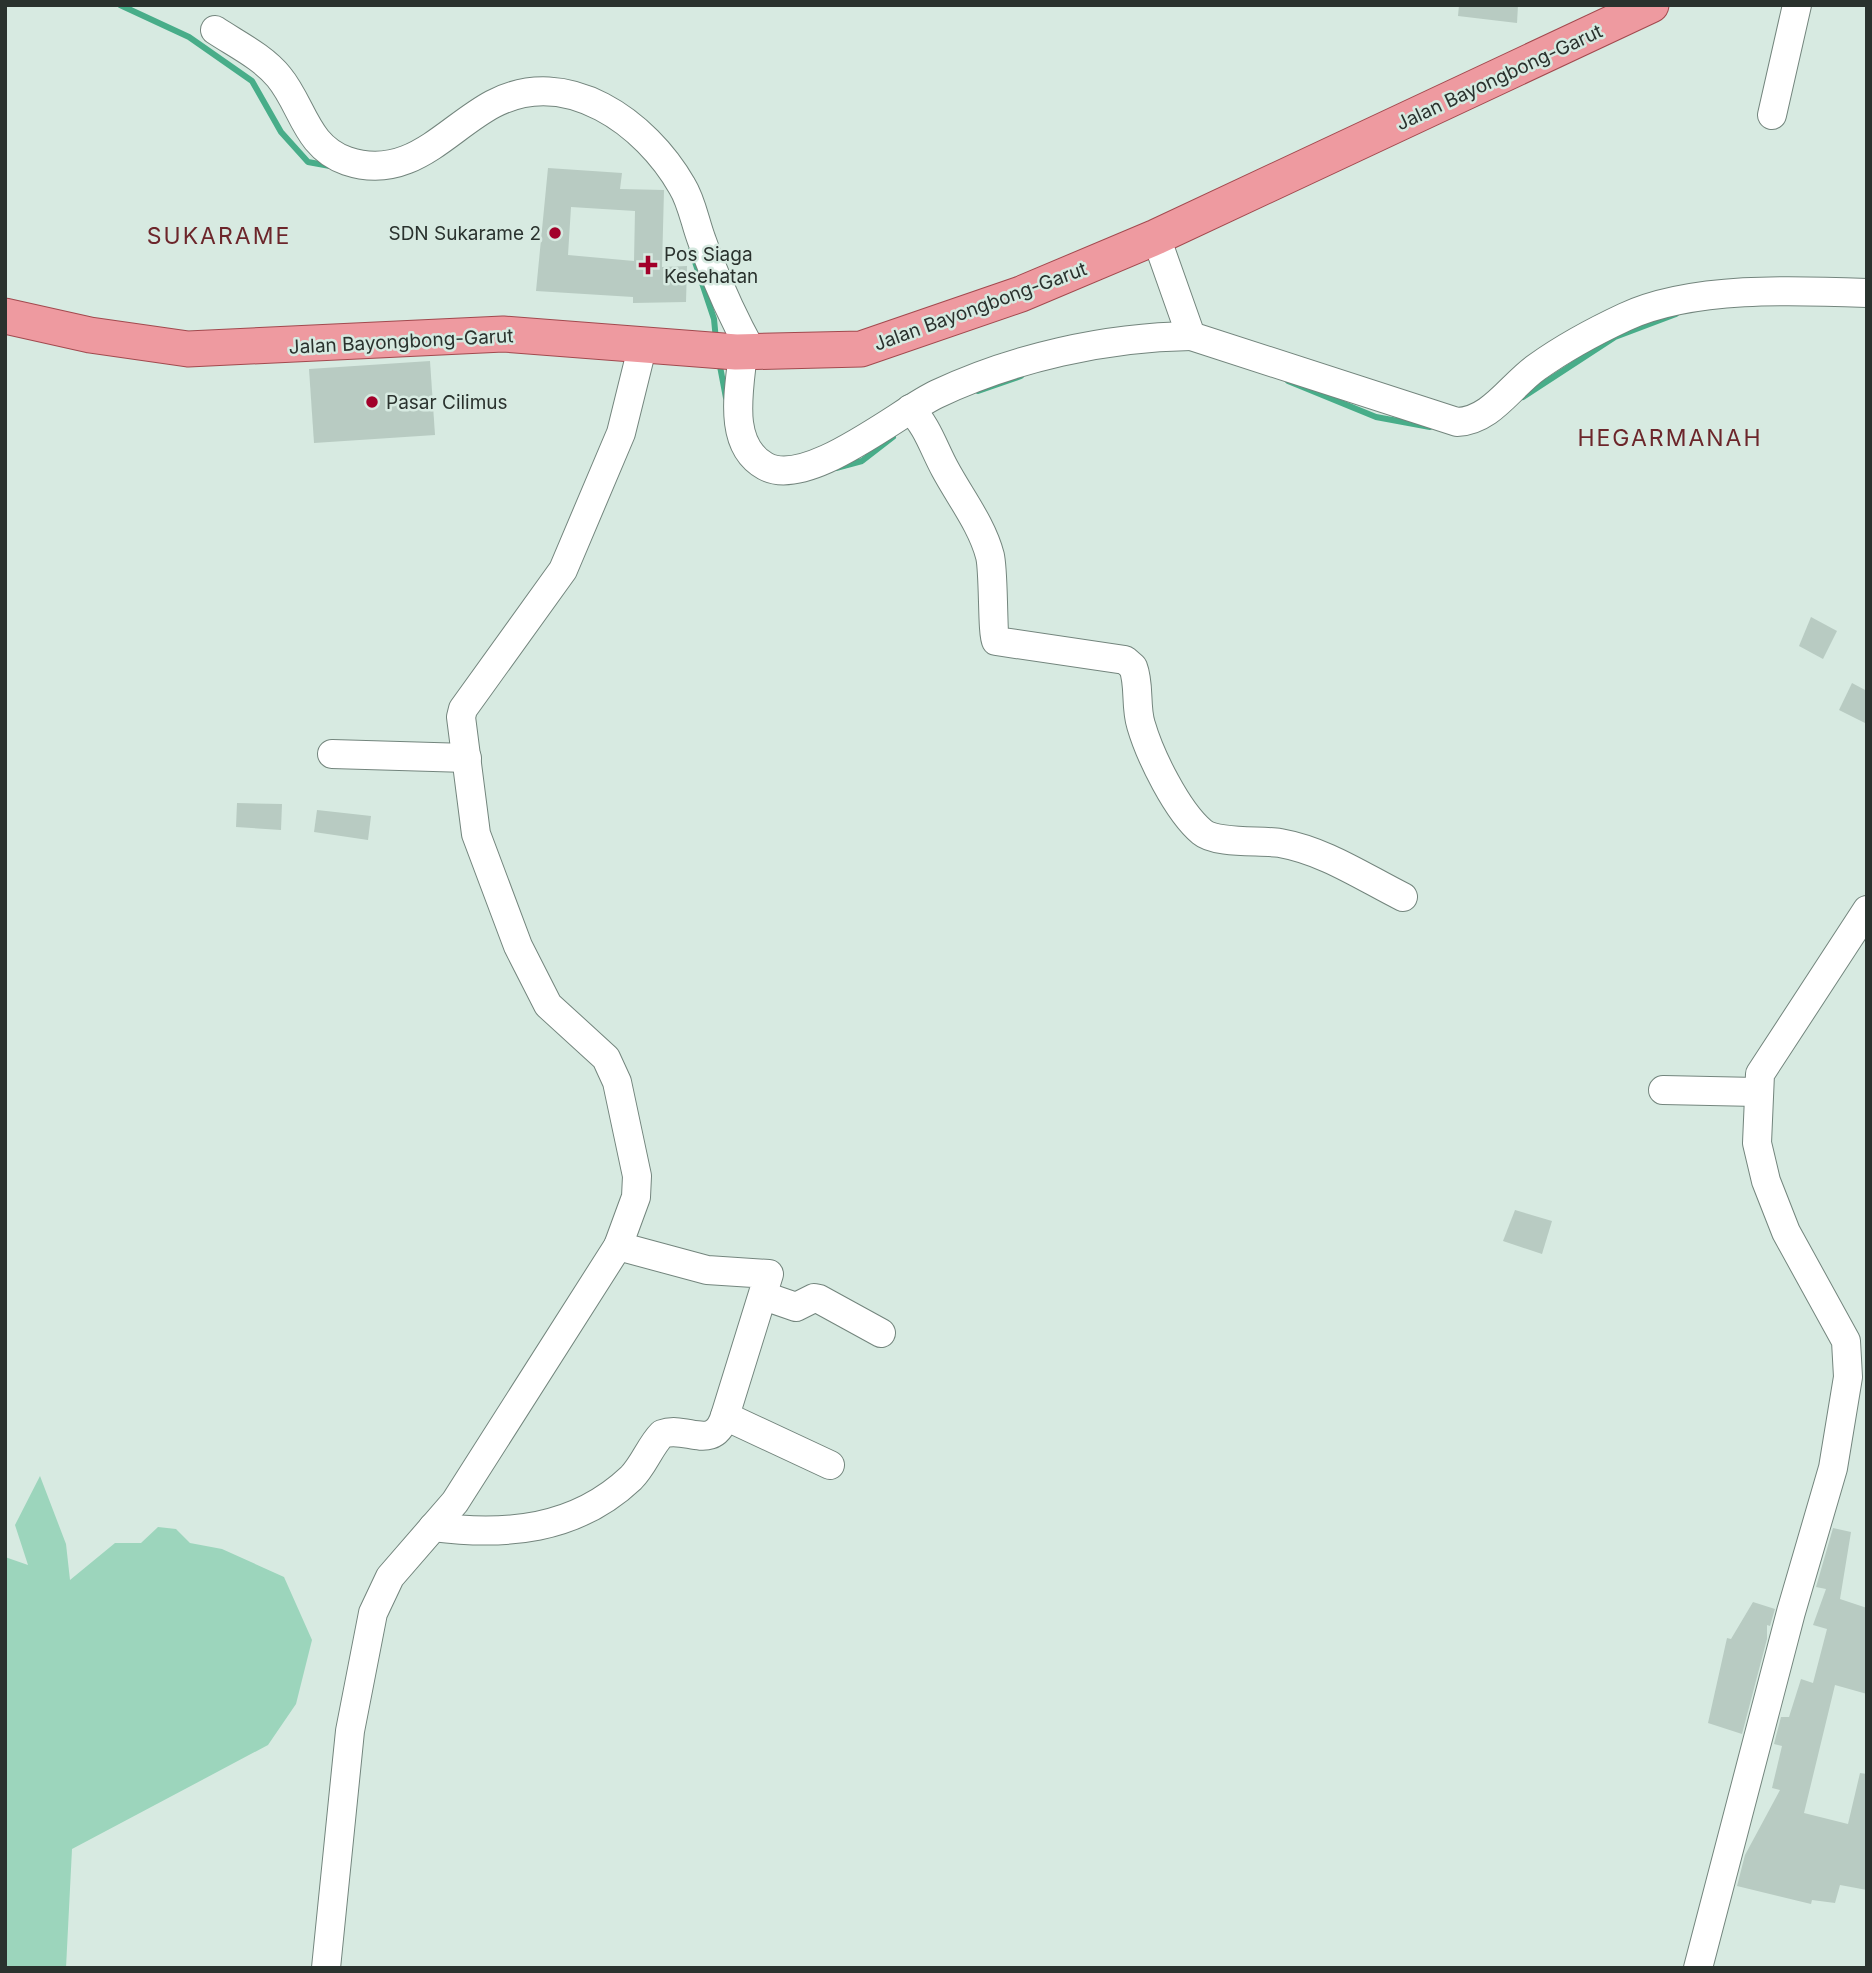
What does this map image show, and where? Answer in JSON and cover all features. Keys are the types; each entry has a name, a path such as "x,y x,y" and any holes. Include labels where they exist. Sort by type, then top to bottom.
{"main road":[{"name":"Jalan Bayongbong-Garut","path":"5,316 90,335 188,349 503,334 744,352 832,352 872,346 1021,294 1156,237 1651,5"}],"street":[{"path":"1772,115 1797,5"},
{"path":"215,30 268,66 285,85 317,142 349,161 374,164 411,159 433,148 458,126 496,103 536,92 571,94 608,107 641,136 684,188 744,352 739,410 741,433 754,457 766,467 795,467 850,449 917,419 937,394 1016,365 1132,340 1191,336 1457,422 1469,422 1480,418 1535,368 1582,338 1629,315 1685,300 1751,292 1867,293"},
{"path":"1156,237 1191,336"},
{"path":"326,1968 350,1731 373,1613 390,1577 455,1502 618,1245 636,1197 637,1176 617,1082 606,1058 548,1005 518,946 476,834 463,709 563,570 621,433 643,344"},
{"path":"917,419 964,499 989,554 995,602 993,635 996,641 1125,660 1133,667 1140,724 1171,788 1202,833 1214,838 1282,844 1305,850 1334,860 1403,897"},
{"path":"332,754 467,758"},
{"path":"1698,1968 1791,1612 1832,1468 1848,1377 1846,1340 1786,1232 1766,1181 1757,1143 1757,1091 1760,1074 1779,1042 1808,1005 1867,910"},
{"path":"1663,1090 1757,1091"},
{"path":"433,1527 480,1533 522,1530 559,1521 599,1502 631,1478 662,1434 710,1435 718,1431 770,1278 767,1273 707,1270 618,1245"},
{"path":"764,1296 796,1307 814,1298 819,1299 881,1333"},
{"path":"725,1416 830,1465"}],"green space":[{"path":"40,1476 66,1544 70,1580 115,1543 141,1543 158,1527 176,1529 190,1543 222,1549 284,1577 312,1640 296,1704 268,1745 72,1849 66,1968 5,1968 5,1557 28,1565 15,1525"}],"building":[{"path":"1459,5 1518,5 1517,23 1458,16"},
{"path":"548,168 622,173 620,189 664,190 662,267 687,266 686,302 633,303 633,297 536,291","holes":["571,207 635,211 634,261 568,255"]},
{"name":"Pasar Cilimus","path":"430,361 435,435 314,443 309,369"},
{"path":"1811,617 1837,631 1823,659 1799,646"},
{"path":"1852,683 1867,691 1867,724 1839,710"},
{"path":"237,803 282,804 281,830 236,827"},
{"path":"317,810 371,816 368,840 314,832"},
{"path":"1515,1210 1552,1221 1542,1254 1503,1241"},
{"path":"1833,1528 1851,1532 1840,1599 1867,1608 1867,1694 1835,1685 1804,1813 1848,1824 1860,1773 1867,1774 1867,1890 1840,1885 1835,1903 1812,1900 1811,1904 1737,1886 1745,1855 1780,1790 1772,1788 1782,1746 1774,1744 1781,1717 1789,1717 1801,1679 1813,1683 1827,1629 1813,1625 1826,1589 1816,1587"},
{"path":"1753,1602 1775,1609 1770,1626 1767,1625 1767,1639 1742,1734 1708,1723 1727,1638 1731,1639"}],"waterway":[{"path":"120,5 189,37 252,81 281,132 308,162 330,166"},
{"path":"691,250 714,319 716,340"},
{"path":"1523,397 1615,337 1676,314"},
{"path":"719,361 726,398"},
{"path":"978,391 1021,376"},
{"path":"1288,381 1376,417 1430,427"},
{"path":"836,468 862,461 893,437"}],"place":[{"name":"SDN Sukarame 2","path":"555,233"},
{"name":"Pos Siaga Kesehatan","path":"648,265"},
{"name":"Pasar Cilimus","path":"372,402"}],"district":[{"name":"SUKARAME","path":"219,236"},
{"name":"HEGARMANAH","path":"1670,438"}]}
